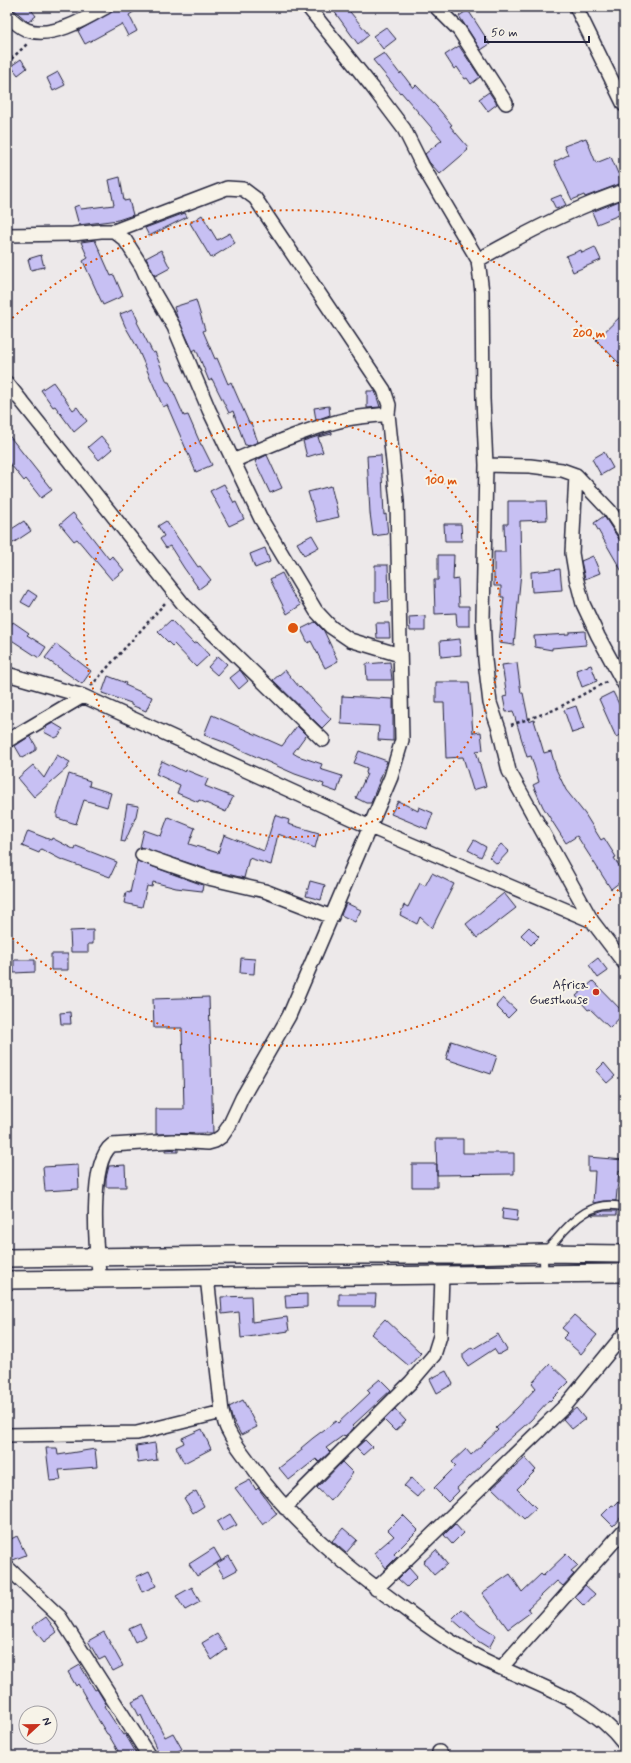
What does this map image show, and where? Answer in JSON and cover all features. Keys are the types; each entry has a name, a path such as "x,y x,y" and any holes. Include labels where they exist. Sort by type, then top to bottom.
{"street":[{"path":"7,14 27,30 41,31 73,25 106,7"},
{"path":"308,7 404,129 422,165 478,260 483,299 483,398 486,465 483,618 485,660 490,703 499,729 509,771 592,921 624,963"},
{"path":"436,7 458,30 506,103"},
{"path":"576,7 624,105"},
{"path":"7,236 114,231 227,188 243,189 250,192 384,390 390,405 388,414 397,501 402,740 391,777 289,1016 242,1098 229,1126 222,1136 215,1141 208,1143 173,1141 140,1142 112,1145 107,1148 98,1171 96,1210 97,1257 100,1280"},
{"path":"478,260 547,222 601,198 624,191"},
{"path":"114,231 124,240 142,267 153,291 174,327 209,410 261,519 316,611 331,627 350,640 400,655"},
{"path":"7,383 184,605 323,740"},
{"path":"233,460 295,435 332,423 388,414"},
{"path":"486,465 530,466 562,470 576,475 610,511 624,532"},
{"path":"576,475 572,553 576,577 583,604 598,636 622,680"},
{"path":"7,674 83,696 370,827 592,921"},
{"path":"7,741 83,696"},
{"path":"142,855 208,878 265,891 332,917"},
{"path":"7,1258 238,1254 624,1254"},
{"path":"462,1255 462,1275"},
{"path":"7,1280 624,1273"},
{"path":"285,1508 411,1382 434,1355 440,1336 442,1275"},
{"path":"207,1277 222,1412 228,1431 260,1478 285,1508 322,1545 376,1588 447,1640 480,1658 585,1708 611,1727 624,1741"},
{"path":"376,1588 566,1405 624,1334"},
{"path":"7,1435 137,1433 222,1412"},
{"path":"501,1668 624,1530"},
{"path":"7,1567 60,1617 149,1756"}],"lane":[{"path":"544,1274 544,1253 571,1222 583,1213 595,1207 624,1207"}],"path":[{"path":"7,63 41,31"},
{"path":"83,696 174,592"},
{"path":"499,729 554,710 622,680"}],"building":[{"path":"11,7 29,7 36,16 28,22"},
{"path":"120,7 141,7 129,15 137,31 128,36 122,24 85,44 78,31"},
{"path":"331,7 346,7 369,35 358,44"},
{"path":"468,10 490,44 481,50 459,16"},
{"path":"386,27 396,39 383,49 373,36"},
{"path":"459,46 480,77 471,84 467,78 465,79 457,67 454,69 445,55"},
{"path":"384,53 413,88 416,85 437,107 452,125 450,126 468,147 468,150 440,174 429,162 425,154 442,140 373,60"},
{"path":"21,59 27,68 18,75 11,66"},
{"path":"58,72 65,85 53,91 47,78"},
{"path":"489,92 497,104 488,111 479,99"},
{"path":"586,138 596,163 611,157 622,183 585,197 584,195 572,200 554,162 568,155 564,146"},
{"path":"120,177 124,201 129,200 133,215 118,220 79,225 74,207 79,205 81,209 114,205 109,180"},
{"path":"561,195 566,205 556,209 551,199"},
{"path":"624,199 624,213 597,224 592,212"},
{"path":"185,213 187,217 149,236 145,228"},
{"path":"202,215 217,240 230,233 235,243 211,258 190,223"},
{"path":"95,240 111,276 114,275 123,296 103,305 83,261 88,258 81,242"},
{"path":"595,247 601,260 573,272 566,256 581,250 582,253"},
{"path":"161,250 170,268 155,276 146,258"},
{"path":"41,255 44,267 31,270 28,259"},
{"path":"196,300 205,330 203,331 215,359 217,358 228,384 231,382 249,423 251,423 258,442 248,446 245,445 233,411 229,413 212,379 209,381 196,349 193,351 177,317 174,307"},
{"path":"133,309 138,321 137,322 153,353 155,352 167,382 169,382 184,416 188,415 201,445 212,465 196,472 167,405 163,407 137,347 120,314"},
{"path":"624,313 624,368 596,340"},
{"path":"53,382 73,410 77,407 87,421 74,432 41,390"},
{"path":"367,391 375,391 380,407 367,408"},
{"path":"329,406 330,415 316,420 314,408"},
{"path":"332,432 332,434 318,437 323,452 307,457 303,441"},
{"path":"7,433 52,490 41,498 26,479 24,481 7,460"},
{"path":"101,436 112,449 99,460 88,447"},
{"path":"604,452 613,468 601,475 592,459"},
{"path":"267,455 282,488 270,493 255,461"},
{"path":"381,455 384,515 386,514 388,534 373,536 370,513 367,456"},
{"path":"224,484 234,503 236,502 244,519 229,526 210,491"},
{"path":"331,486 339,517 317,522 308,492"},
{"path":"508,501 546,501 547,520 520,521 521,572 514,645 499,643 504,597 501,597 501,586 494,586 494,552 505,552 504,524 508,524"},
{"path":"73,513 109,559 112,556 124,570 112,580 77,539 74,541 60,524"},
{"path":"604,516 624,547 624,575 594,523"},
{"path":"24,521 31,531 7,547 7,532"},
{"path":"166,521 198,567 200,566 211,580 199,589 170,546 166,548 160,539 164,536 158,526"},
{"path":"444,524 461,524 462,541 445,541"},
{"path":"312,535 319,547 304,555 297,543"},
{"path":"265,548 270,562 255,568 250,554"},
{"path":"438,555 454,555 453,580 458,579 459,606 469,606 469,626 457,626 456,613 435,614 434,580 438,580"},
{"path":"593,556 600,573 585,579 581,561"},
{"path":"375,565 388,565 389,601 375,602"},
{"path":"560,569 562,590 532,592 531,572"},
{"path":"282,573 292,593 301,605 287,614 270,579"},
{"path":"28,590 37,596 30,607 21,602"},
{"path":"425,616 425,631 410,631 409,617"},
{"path":"171,620 194,644 197,642 209,655 196,667 174,644 172,646 158,632"},
{"path":"13,622 29,633 27,635 46,647 39,658 7,637 7,631"},
{"path":"315,622 324,631 338,661 325,668 311,641 308,643 301,629"},
{"path":"376,623 389,623 390,638 377,638"},
{"path":"585,631 586,645 552,648 552,650 535,647 534,636 569,634 569,632"},
{"path":"460,639 461,655 441,657 440,641"},
{"path":"56,644 91,671 82,684 45,658"},
{"path":"218,656 227,664 217,675 208,667"},
{"path":"390,662 392,680 367,680 366,664"},
{"path":"517,663 521,693 523,693 529,722 534,720 544,753 551,751 556,769 566,790 585,814 601,840 604,838 616,857 614,858 624,873 624,879 611,889 577,836 566,843 543,807 533,785 539,782 531,756 527,757 513,711 506,712 503,697 507,696 502,665"},
{"path":"591,665 597,681 582,687 576,670"},
{"path":"240,670 248,681 239,689 230,678"},
{"path":"285,670 299,687 300,686 331,719 322,728 273,680"},
{"path":"108,676 126,683 125,685 152,697 146,711 131,705 131,703 102,693"},
{"path":"436,682 469,682 473,733 481,732 483,750 476,751 486,786 473,790 463,757 446,758 444,703 436,703"},
{"path":"613,692 624,714 624,733 616,737 599,699"},
{"path":"342,696 393,699 393,741 378,740 379,726 341,724"},
{"path":"576,706 584,729 572,733 564,710"},
{"path":"212,715 282,746 297,726 306,735 293,753 322,764 320,769 342,776 337,792 323,787 324,784 295,774 204,735"},
{"path":"53,723 63,729 59,736 55,738 44,732 47,726"},
{"path":"30,736 36,746 36,750 22,758 15,746"},
{"path":"359,751 387,761 371,803 366,803 356,798 367,774 367,768 354,763"},
{"path":"57,755 70,762 67,768 34,797 18,778 33,765 44,778"},
{"path":"162,761 185,772 186,770 208,779 205,786 233,797 226,812 199,800 198,802 177,793 180,785 156,774"},
{"path":"69,774 90,781 89,786 111,793 107,807 84,800 76,824 57,818 57,813"},
{"path":"398,801 418,811 419,807 433,813 427,829 391,814"},
{"path":"127,804 138,806 136,816 125,842 121,841"},
{"path":"275,815 289,820 288,824 319,833 315,848 278,834 271,865 249,858 244,878 210,870 140,847 144,830 161,836 168,817 195,828 189,844 218,853 224,835 264,851"},
{"path":"28,831 51,840 52,838 75,850 76,846 117,862 110,877 60,859 41,849 39,853 22,846"},
{"path":"474,840 486,847 481,857 468,850"},
{"path":"501,844 509,851 497,864 489,857"},
{"path":"137,861 203,885 202,891 176,888 153,882 152,887 147,886 142,907 124,903 126,892 130,893"},
{"path":"432,873 454,884 432,928 420,917 417,924 400,915 404,905 408,907 420,883 425,886"},
{"path":"310,881 325,885 321,900 306,896"},
{"path":"504,893 516,908 477,938 466,924"},
{"path":"346,903 361,910 355,922 341,915"},
{"path":"529,927 539,937 531,945 521,935"},
{"path":"93,930 93,944 88,944 88,952 71,952 70,931"},
{"path":"51,954 68,954 68,970 51,970"},
{"path":"241,958 255,959 254,974 240,973"},
{"path":"598,958 608,971 598,978 589,965"},
{"path":"14,960 35,960 35,972 14,973"},
{"path":"593,981 624,1013 610,1028 590,1009 588,1010 576,996"},
{"path":"209,997 213,1133 156,1134 156,1109 184,1109 182,1028 154,1028 153,999"},
{"path":"503,998 516,1010 508,1018 496,1006"},
{"path":"70,1012 71,1024 61,1024 60,1013"},
{"path":"451,1041 497,1056 491,1074 446,1059"},
{"path":"604,1063 615,1076 607,1083 596,1071"},
{"path":"436,1139 463,1139 463,1153 514,1153 514,1174 437,1175"},
{"path":"178,1149 178,1152 165,1152 165,1150"},
{"path":"588,1157 624,1160 624,1171 619,1171 616,1201 593,1203 595,1171 588,1171"},
{"path":"412,1164 437,1164 437,1187 412,1187"},
{"path":"78,1165 79,1189 45,1191 43,1167"},
{"path":"125,1165 126,1187 106,1187 106,1178 109,1166"},
{"path":"503,1208 518,1210 517,1221 502,1219"},
{"path":"604,1211 617,1211 617,1215 592,1215"},
{"path":"307,1294 307,1307 286,1308 285,1295"},
{"path":"339,1294 376,1294 375,1306 339,1306"},
{"path":"251,1296 252,1322 287,1317 289,1331 241,1338 239,1312 222,1314 221,1297"},
{"path":"574,1315 597,1335 581,1354 563,1338 568,1333 562,1328"},
{"path":"385,1319 421,1353 409,1366 371,1334"},
{"path":"498,1334 507,1350 498,1355 494,1349 468,1366 463,1358 463,1354 472,1347 473,1349"},
{"path":"550,1364 569,1382 550,1401 549,1400 531,1420 480,1465 481,1466 457,1488 459,1491 448,1502 434,1488 456,1466 452,1462 466,1449 471,1455 498,1430 496,1428 536,1388 532,1383"},
{"path":"446,1371 453,1384 437,1393 430,1379"},
{"path":"380,1379 391,1390 352,1426 354,1428 345,1436 344,1435 326,1448 330,1452 319,1462 316,1459 289,1480 279,1468 302,1450 301,1448 313,1438 336,1421 338,1423 370,1393 367,1390"},
{"path":"243,1400 257,1427 241,1435 232,1418 229,1407"},
{"path":"576,1408 585,1419 572,1429 563,1419"},
{"path":"395,1409 406,1421 395,1431 384,1420"},
{"path":"202,1429 211,1449 184,1463 176,1447 184,1443 182,1438"},
{"path":"365,1440 372,1447 363,1455 356,1448"},
{"path":"155,1443 157,1460 138,1463 136,1446"},
{"path":"46,1448 57,1448 58,1455 95,1449 97,1467 59,1470 61,1480 50,1481"},
{"path":"525,1458 536,1470 517,1489 536,1508 524,1519 492,1488"},
{"path":"342,1462 353,1473 331,1501 317,1488"},
{"path":"411,1478 424,1489 417,1497 404,1486"},
{"path":"250,1480 256,1490 258,1488 277,1514 263,1525 235,1488"},
{"path":"196,1491 204,1506 193,1513 184,1498"},
{"path":"624,1496 624,1514 613,1526 602,1515"},
{"path":"230,1514 237,1525 223,1532 217,1522"},
{"path":"403,1515 418,1530 394,1554 397,1557 386,1568 374,1553 394,1536 388,1530"},
{"path":"455,1524 463,1533 452,1544 444,1535"},
{"path":"343,1528 357,1540 346,1553 332,1541"},
{"path":"17,1536 26,1555 13,1560 7,1548 7,1541"},
{"path":"214,1548 221,1560 197,1576 189,1564"},
{"path":"436,1550 447,1564 434,1575 423,1562"},
{"path":"566,1554 578,1566 571,1572 574,1574 563,1586 557,1581 528,1608 531,1612 508,1629 482,1593 510,1574 522,1592 541,1574 543,1576"},
{"path":"229,1556 237,1570 224,1577 216,1564"},
{"path":"409,1568 417,1577 407,1587 398,1579"},
{"path":"149,1571 156,1586 142,1592 136,1577"},
{"path":"585,1585 595,1594 584,1606 575,1597"},
{"path":"192,1587 200,1602 185,1610 176,1596"},
{"path":"462,1609 480,1625 496,1635 489,1648 476,1640 452,1619"},
{"path":"46,1617 57,1632 44,1642 32,1627"},
{"path":"140,1624 146,1636 135,1642 129,1629"},
{"path":"104,1632 123,1666 113,1671 105,1657 99,1660 88,1641"},
{"path":"217,1634 227,1649 212,1660 202,1643"},
{"path":"80,1665 95,1690 97,1689 106,1704 104,1706 123,1735 125,1734 138,1756 121,1756 78,1684 76,1686 68,1672"},
{"path":"144,1696 165,1737 173,1733 182,1749 169,1756 160,1756 141,1715 139,1716 132,1702"}],"place":[{"name":"Africa Guesthouse","path":"596,992"}]}
